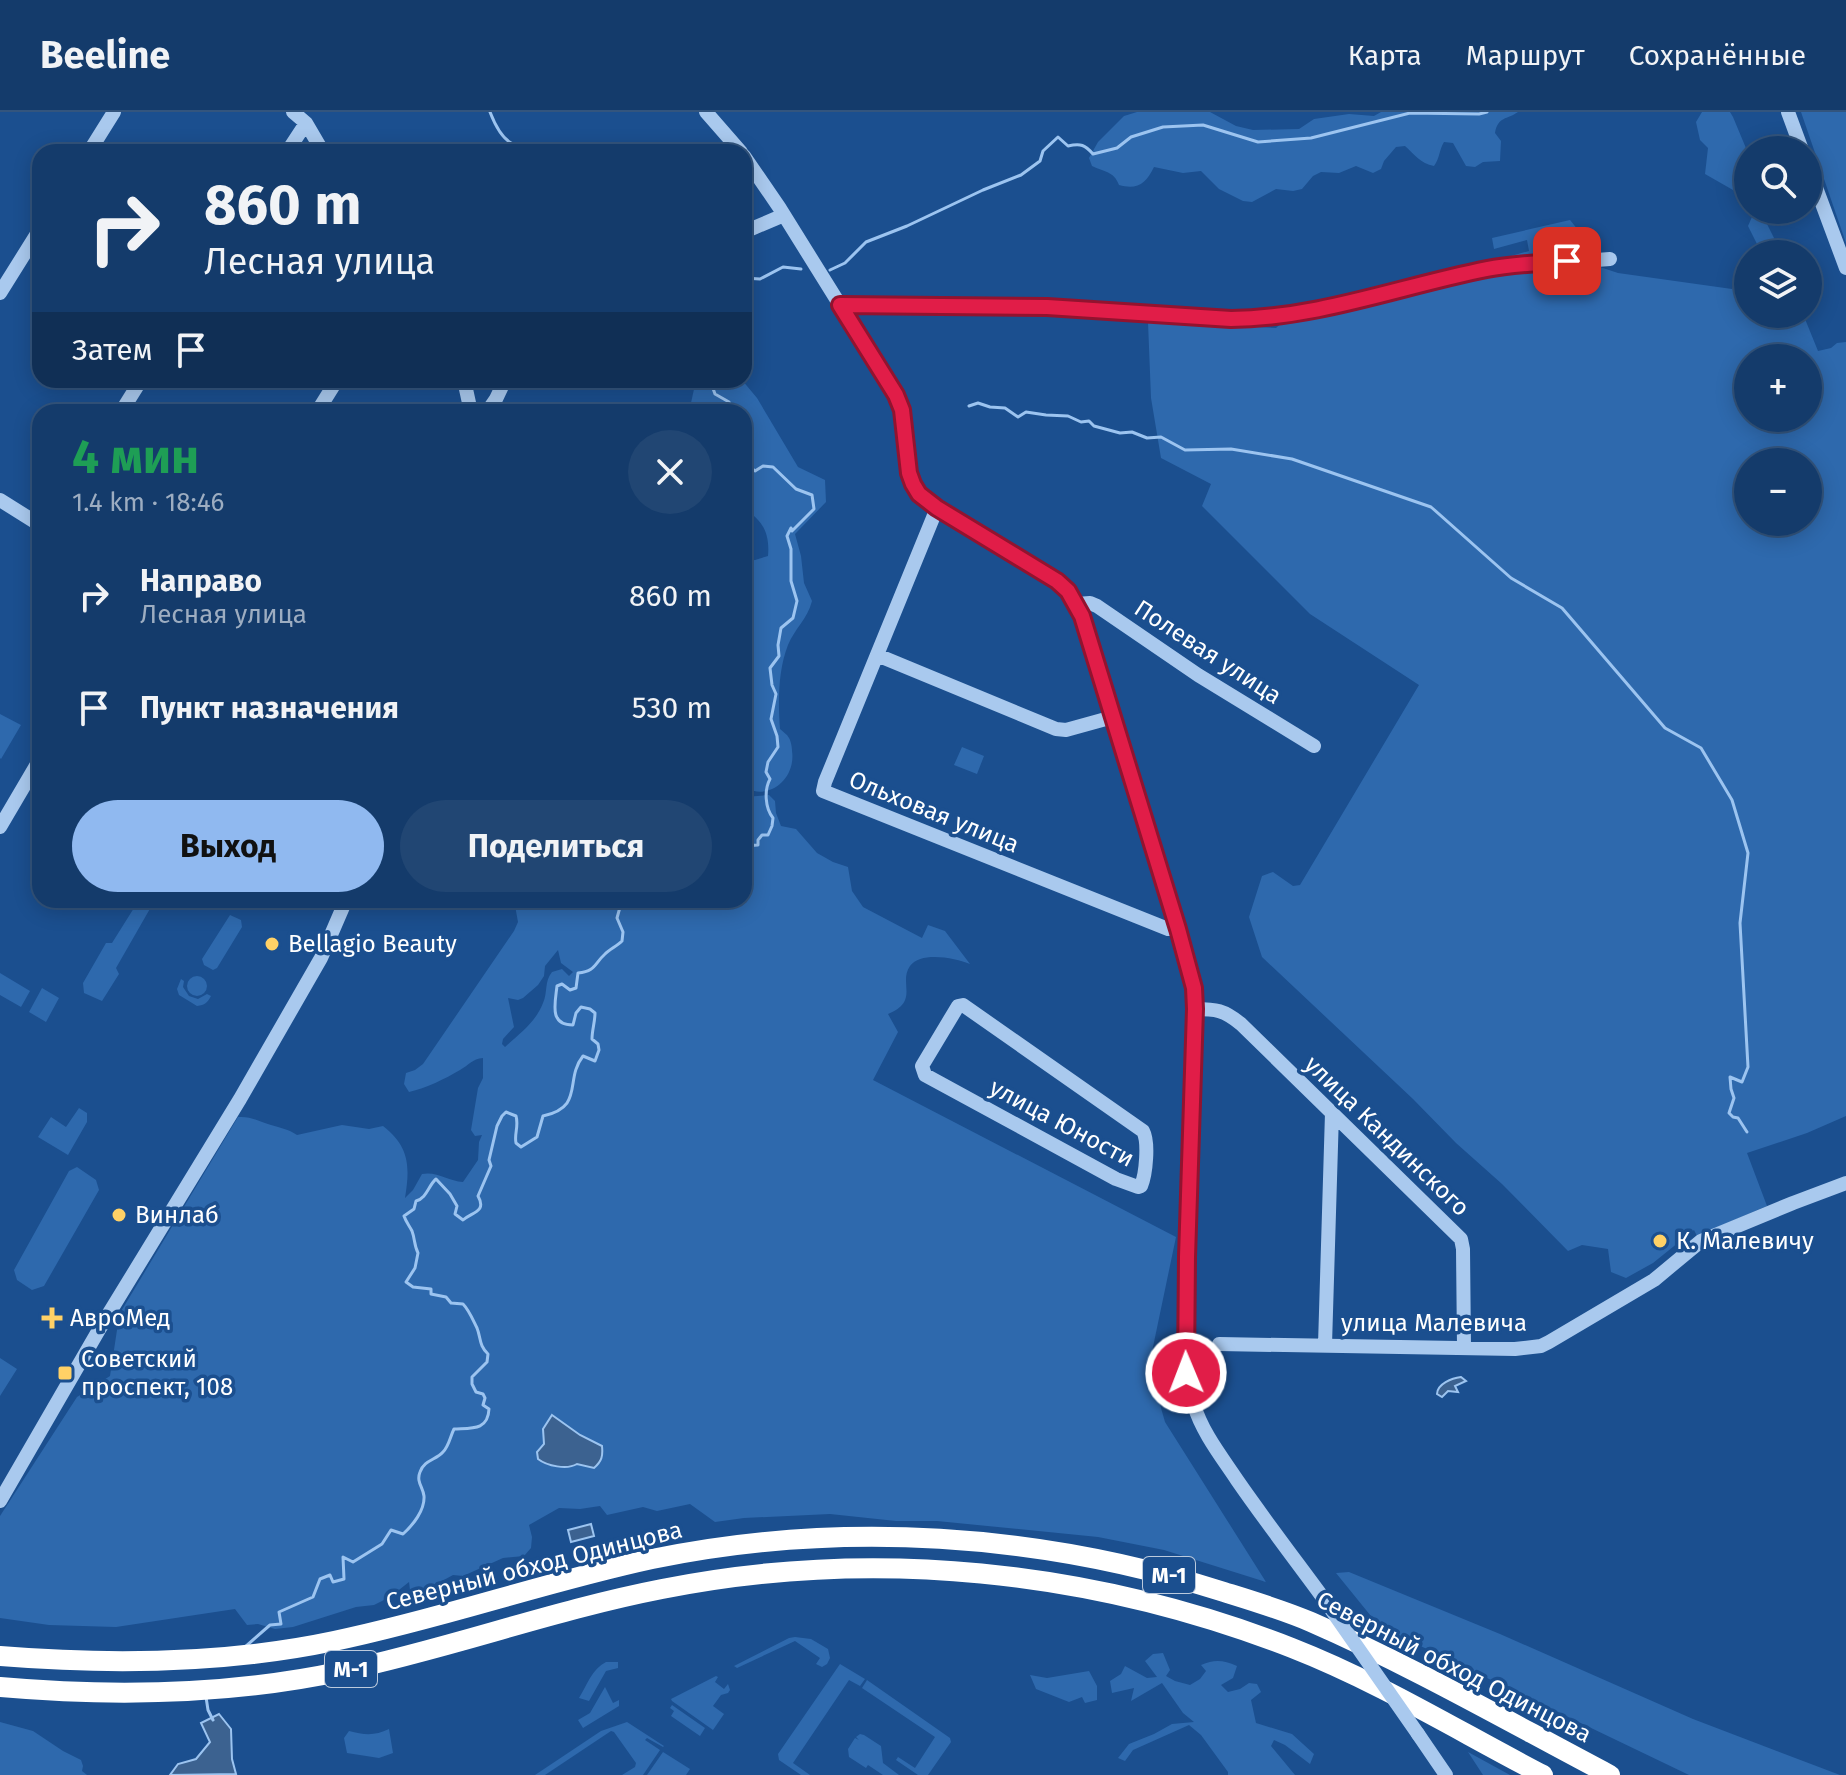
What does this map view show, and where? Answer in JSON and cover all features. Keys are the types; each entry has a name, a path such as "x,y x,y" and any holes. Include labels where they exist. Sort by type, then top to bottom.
{"highway":[{"name":"Северный обход Одинцова","path":"0,1656 142,1662 295,1648 418,1621 609,1569 688,1553 803,1539 896,1537 957,1540 1049,1550 1109,1561 1254,1601 1357,1643 1610,1775"},
{"name":"М-1","path":"0,1687 143,1693 300,1679 383,1662 616,1599 693,1583 805,1570 896,1568 1008,1576 1103,1591 1193,1615 1294,1649 1344,1671 1543,1775"}],"street":[{"path":"94,144 114,112"},
{"path":"706,112 733,144"},
{"path":"1788,112 1797,136"},
{"path":"289,144 298,115"},
{"path":"298,115 318,144"},
{"path":"752,169 896,395 902,410 909,473 919,494 1057,581 1077,604 1194,988 1186,1373 1195,1408 1219,1453 1256,1508 1321,1595 1446,1775"},
{"path":"1822,204 1846,268"},
{"path":"752,229 784,215"},
{"path":"0,293 32,242"},
{"path":"840,305 1047,307 1258,319 1353,302 1489,268 1610,259"},
{"path":"0,500 32,520"},
{"name":"Ольховая улица","path":"937,508 823,791 1168,929 1178,929"},
{"name":"Полевая улица","path":"1077,604 1083,602 1097,606 1187,668 1314,746"},
{"path":"877,655 1056,729 1066,730 1113,717"},
{"path":"0,827 32,773"},
{"path":"0,1501 100,1328 240,1099 321,958 343,908"},
{"name":"улица Юности","path":"958,1006 969,1008 1004,1034 1145,1134 1144,1179 1141,1186 1116,1179 931,1079 923,1071 922,1066 958,1006"},
{"name":"улица Кандинского","path":"1195,1009 1217,1009 1230,1015 1461,1239 1464,1347"},
{"path":"1325,1345 1332,1113"},
{"name":"улица Малевича","path":"1219,1344 1515,1349 1541,1346 1654,1280 1701,1241 1846,1183"}],"shaded area":[{"path":"1137,112 1210,112 1236,126 1253,130 1299,129 1314,119 1349,114 1518,112 1501,121 1496,128 1495,133 1501,141 1500,161 1466,166 1453,143 1444,142 1434,166 1421,161 1405,146 1396,147 1381,169 1373,173 1356,166 1339,173 1321,172 1302,189 1276,189 1252,202 1219,189 1201,171 1183,173 1154,167 1148,178 1131,187 1119,185 1111,174 1092,166 1089,158 1098,142 1124,116"},
{"path":"1702,112 1730,112 1733,117 1741,136 1734,136 1734,191 1705,174 1708,148 1700,140 1696,122"},
{"path":"1801,112 1846,112 1846,243 1822,173 1822,136 1809,136"},
{"path":"1570,220 1583,242 1581,257 1510,260 1511,256 1529,251 1527,240 1494,249 1492,238"},
{"path":"1767,224 1775,240 1755,240 1748,226"},
{"path":"1591,264 1618,273 1732,289 1734,286 1734,328 1809,328 1815,344 1734,344 1734,432 1822,432 1822,350 1846,342 1846,1116 1747,1153 1767,1206 1697,1236 1694,1230 1653,1263 1626,1278 1611,1272 1608,1249 1582,1245 1568,1251 1502,1184 1262,957 1249,917 1262,876 1273,872 1293,886 1300,885 1419,685 1310,614 1202,506 1211,484 1161,458 1151,398 1148,322 1276,328 1285,320 1353,308 1490,275"},
{"path":"694,388 749,388 798,467 825,480 826,502 795,534 804,583 812,601 788,645 781,675 780,729 790,741 792,761 786,778 773,789 764,791 752,790 752,560 768,556 768,541 764,528 752,515 752,404 691,404"},
{"path":"0,714 21,725 1,759 0,758"},
{"path":"962,747 984,756 977,774 954,765"},
{"path":"769,795 775,801 781,826 796,829 817,853 848,867 852,891 863,907 922,938 928,925 945,931 970,964 930,957 915,961 910,966 906,998 898,1009 888,1014 898,1032 873,1080 1176,1237 1149,1366 1165,1422 1266,1582 1164,1550 1098,1537 830,1514 715,1522 690,1504 657,1511 643,1507 607,1515 600,1506 559,1508 529,1525 531,1548 524,1556 503,1558 463,1576 453,1575 438,1586 425,1587 414,1596 409,1582 374,1605 356,1607 293,1627 275,1629 258,1624 247,1625 235,1609 116,1627 49,1625 0,1618 0,1516 77,1397 110,1376 120,1313 238,1117 251,1118 297,1135 342,1125 369,1129 383,1126 399,1142 406,1158 405,1198 422,1174 463,1182 478,1160 482,1135 475,1136 471,1130 478,1088 483,1078 483,1058 448,1077 409,1092 404,1084 406,1073 423,1064 518,922 515,908 752,908 752,796","holes":["558,950 561,963 573,972 569,976 562,969 552,972 540,1010 505,1047 503,1039 514,1027 508,998 523,998 538,985 544,976 545,966","557,1418 602,1446 594,1468 537,1452"]},
{"path":"134,908 150,908 116,968 119,974 102,1001 84,993 83,983 106,943 112,943"},
{"path":"230,915 241,920 242,927 213,970 204,965 202,959"},
{"path":"0,973 30,991 21,1007 0,995"},
{"path":"197,976 204,979 207,986 204,993 197,996 190,993 187,986 190,979"},
{"path":"181,979 189,996 198,999 207,994 211,996 207,1002 197,1006 179,995 177,989"},
{"path":"42,988 59,998 46,1022 29,1012"},
{"path":"79,1108 87,1113 87,1122 68,1155 38,1137 51,1117 66,1127"},
{"path":"77,1167 96,1180 99,1190 44,1286 32,1290 17,1280 14,1270 69,1171"},
{"path":"0,1358 17,1369 0,1396"},
{"path":"1461,1377 1466,1381 1455,1386 1458,1392 1448,1391 1442,1397 1437,1394 1442,1384"},
{"path":"552,1415 602,1446 601,1458 594,1468 577,1464 557,1466 538,1459 537,1452 544,1444 543,1429"},
{"path":"591,1524 594,1536 571,1542 568,1530"},
{"path":"1349,1572 1693,1719 1840,1775 1689,1775 1379,1626 1336,1573"},
{"path":"789,1638 811,1639 828,1649 830,1658 827,1664 822,1667 816,1664 820,1658 795,1641 737,1668 734,1666"},
{"path":"1163,1653 1170,1670 1166,1676 1190,1685 1206,1671 1201,1665 1219,1661 1237,1666 1233,1678 1221,1685 1228,1692 1249,1683 1257,1684 1261,1692 1251,1700 1256,1723 1292,1734 1314,1754 1310,1764 1274,1740 1271,1746 1295,1775 1228,1775 1201,1735 1189,1725 1133,1750 1125,1761 1118,1758 1129,1744 1172,1724 1194,1722 1183,1713 1162,1683 1131,1701 1134,1688 1112,1693 1110,1681 1121,1674 1125,1666 1147,1678 1157,1677 1145,1661 1153,1654"},
{"path":"606,1662 618,1662 618,1668 606,1671 589,1701 579,1698 593,1673"},
{"path":"840,1664 865,1679 860,1686 849,1680 793,1763 810,1775 801,1775 779,1760 778,1754"},
{"path":"1089,1671 1097,1686 1097,1700 1085,1703 1082,1697 1069,1702 1036,1689 1030,1675 1047,1678"},
{"path":"716,1676 715,1682 724,1689 728,1684 730,1690 721,1695 713,1706 724,1714 713,1730 671,1699"},
{"path":"867,1680 950,1738 951,1742 928,1775 918,1775 896,1760 898,1757 915,1768 935,1737 862,1688"},
{"path":"605,1687 613,1703 619,1700 619,1706 583,1728 578,1720 590,1713"},
{"path":"672,1705 705,1728 700,1736 671,1716 674,1711 670,1708"},
{"path":"219,1714 231,1729 236,1774 170,1775 178,1764 196,1759 210,1742 201,1723"},
{"path":"0,1722 33,1731 81,1760 82,1771 87,1775 0,1775"},
{"path":"627,1722 664,1746 647,1738 645,1740 660,1750 643,1775 622,1775 636,1763 611,1731 545,1775 535,1775 601,1731"},
{"path":"389,1729 393,1753 379,1758 347,1753 344,1738 349,1731 369,1734"},
{"path":"860,1734 881,1746 883,1763 899,1775 883,1775 849,1757 848,1749 855,1738 859,1740 856,1737"},
{"path":"663,1752 690,1769 686,1775 647,1775"},
{"path":"1468,1752 1510,1775 1483,1775"}],"waterway":[{"path":"490,112 501,134 514,144"},
{"path":"830,270 845,263 866,242 1021,175 1040,161 1043,151 1058,137 1068,146 1082,146 1093,154 1117,148 1131,137 1163,127 1203,125 1258,142 1311,138 1410,113 1487,112"},
{"path":"752,278 760,279 783,267 801,269"},
{"path":"713,388 715,394 730,404"},
{"path":"969,406 978,403 1005,408 1018,417 1026,412 1068,416 1120,433 1161,437 1185,450 1231,449 1292,459 1431,507 1511,578 1562,608 1665,728 1701,748 1732,800 1748,853 1740,923 1748,1067 1742,1082 1730,1077 1734,1098 1729,1113 1738,1118 1747,1132"},
{"path":"752,468 755,471 763,466 773,467 796,489 812,495 814,509 792,531 791,528 787,536 791,549 791,581 797,601 793,618 781,628 779,656 770,668 776,694 771,719 778,747 768,762 766,772 770,779 766,799 773,818 768,835 762,835 758,845 752,845"},
{"path":"245,1647 270,1625 281,1624 279,1612 313,1597 320,1579 330,1575 333,1582 344,1579 343,1557 353,1562 382,1544 391,1530 403,1534 423,1507 424,1496 419,1479 422,1468 445,1450 454,1429 478,1427 486,1421 489,1409 483,1405 483,1394 476,1392 472,1377 487,1362 488,1354 463,1304 451,1303 446,1297 431,1294 431,1289 413,1287 406,1282 415,1268 418,1253 404,1216 414,1209 416,1201 423,1197 436,1179 450,1194 457,1206 455,1214 463,1220 480,1209 478,1196 491,1166 489,1160 502,1116 506,1112 516,1116 516,1143 521,1147 537,1137 543,1116 556,1112 569,1099 583,1056 595,1061 599,1050 592,1039 595,1013 590,1009 581,1007 573,1025 565,1024 557,1017 557,986 562,984 570,990 576,988 578,973 592,969 622,941 623,932 617,918 620,908"},
{"path":"206,1697 213,1720"}],"place":[{"name":"Bellagio Beauty","path":"272,944"},
{"name":"Винлаб","path":"119,1215"},
{"name":"К. Малевичу","path":"1660,1241"},
{"name":"АвроМед","path":"52,1318"},
{"name":"Советский проспект, 108","path":"65,1373"}],"route":[{"path":"1186,1373 1194,988 1082,616 1068,591 1057,581 919,494 909,473 905,426 896,395 840,305 1047,307 1258,319 1353,302 1489,268 1567,261"}]}
